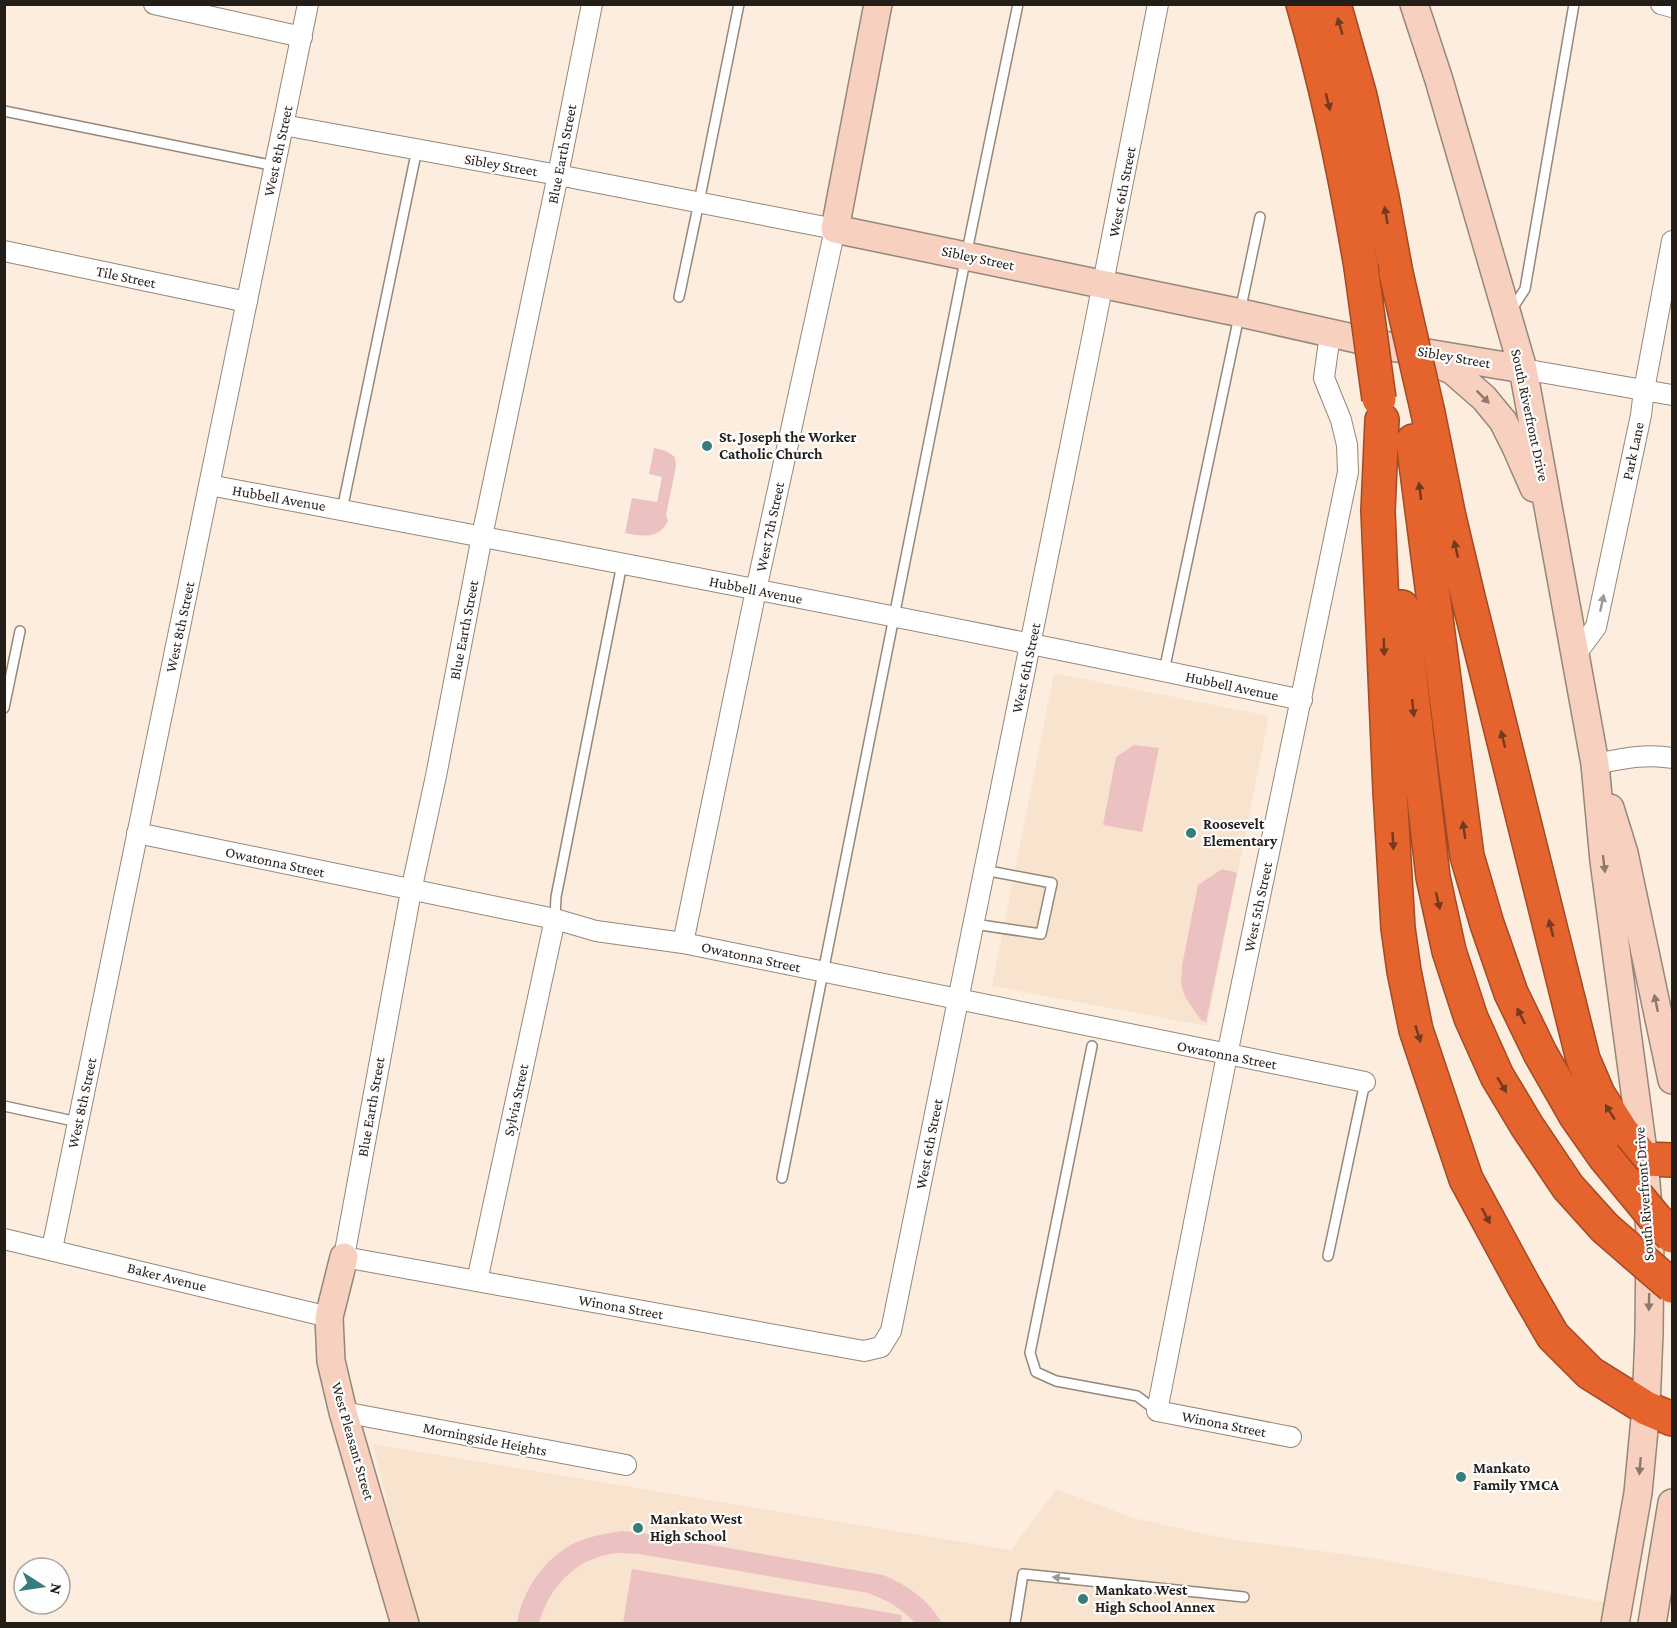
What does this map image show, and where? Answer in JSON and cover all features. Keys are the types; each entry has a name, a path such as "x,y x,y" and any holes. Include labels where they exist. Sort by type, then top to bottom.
{"highway":[{"path":"1303,4 1346,177 1361,267 1400,411 1467,856 1487,924 1511,993 1545,1062 1576,1116 1604,1156 1672,1236"},
{"path":"1334,4 1360,96 1396,273 1400,411 1430,856 1449,951 1471,1018 1497,1076 1527,1126 1568,1187 1605,1228 1672,1286"},
{"path":"1400,411 1449,518 1583,1059 1598,1094 1622,1132 1663,1163"},
{"path":"1400,411 1378,511 1398,928 1416,1030 1466,1179 1553,1336 1590,1373 1659,1413"}],"main road":[{"name":"West 7th Street","path":"835,229 878,4"},
{"name":"South Riverfront Drive","path":"1414,4 1439,80 1523,369 1595,764 1604,861 1663,1163 1650,1232 1649,1333 1659,1413 1638,1493 1615,1623"},
{"name":"Sibley Street","path":"835,229 1241,313 1397,348 1523,369"},
{"path":"1397,348 1452,370 1488,402 1503,421 1516,447 1554,538"},
{"name":"South Riverfront Drive","path":"1595,764 1624,853 1672,1080"},
{"name":"West Pleasant Street","path":"344,1257 329,1317 331,1361 343,1412 405,1623"},
{"path":"1652,1623 1672,1503"}],"street":[{"path":"154,4 302,37"},
{"name":"West 8th Street","path":"52,1249 308,4"},
{"name":"Blue Earth Street","path":"344,1257 411,891 592,4"},
{"name":"West 6th Street","path":"891,1331 1104,285 1158,4"},
{"path":"1662,4 1672,7"},
{"name":"Sibley Street","path":"284,124 835,229"},
{"name":"West 7th Street","path":"683,943 756,590 835,229"},
{"name":"Park Lane","path":"1576,654 1596,627 1641,415 1672,241"},
{"name":"Tile Street","path":"4,251 247,302"},
{"name":"West 5th Street","path":"1157,1411 1227,1055 1348,472 1347,445 1341,420 1324,378 1330,334"},
{"name":"Sibley Street","path":"1523,369 1672,395"},
{"name":"Hubbell Avenue","path":"209,485 894,617 1302,700"},
{"path":"1595,764 1638,756 1658,755 1672,758"},
{"name":"Owatonna Street","path":"137,833 555,920 596,931 683,943 1365,1082"},
{"name":"Sylvia Street","path":"477,1281 555,920"},
{"name":"Baker Avenue","path":"4,1239 329,1317"},
{"name":"Winona Street","path":"344,1257 864,1351 881,1347 891,1331"},
{"name":"Winona Street","path":"1157,1411 1291,1437"},
{"name":"Morningside Heights","path":"343,1412 626,1465"}],"lane":[{"path":"679,297 739,4"},
{"path":"782,1178 1018,4"},
{"path":"1508,316 1525,290 1574,4"},
{"path":"4,111 275,166"},
{"path":"342,510 417,149"},
{"path":"1164,671 1260,217"},
{"path":"555,920 556,897 622,564"},
{"path":"4,708 20,631"},
{"path":"974,924 1041,934 1050,894 1052,883 984,870"},
{"path":"1092,1046 1030,1353 1036,1372 1056,1381 1137,1396 1157,1411"},
{"path":"1328,1256 1365,1082"},
{"path":"4,1106 78,1122"},
{"path":"1015,1623 1023,1574 1244,1597"}],"shaded area":[{"path":"654,448 666,451 675,457 676,466 666,515 668,521 655,534 644,536 625,533 632,498 657,502 662,477 649,474"},
{"path":"1054,673 1269,716 1207,1026 992,986"},
{"path":"1134,745 1159,748 1142,832 1103,825 1116,757"},
{"path":"1222,869 1237,873 1206,1022 1201,1020 1185,997 1181,983 1182,966 1198,885"},
{"name":"Mankato West High School","path":"373,1444 1011,1550 1056,1489 1133,1518 1228,1539 1374,1558 1613,1604 1610,1624 419,1623 409,1592"},
{"path":"622,1531 883,1575 917,1594 942,1623 915,1623 893,1605 868,1593 639,1554 620,1553 585,1563 564,1578 549,1598 539,1623 517,1623 525,1596 549,1561 560,1552 585,1539"},
{"path":"632,1569 902,1615 901,1623 623,1623"}],"place":[{"name":"St. Joseph the Worker Catholic Church","path":"707,446"},
{"name":"Roosevelt Elementary","path":"1191,833"},
{"name":"Mankato Family YMCA","path":"1461,1477"},
{"name":"Mankato West High School","path":"638,1528"},
{"name":"Mankato West High School Annex","path":"1083,1599"}]}
